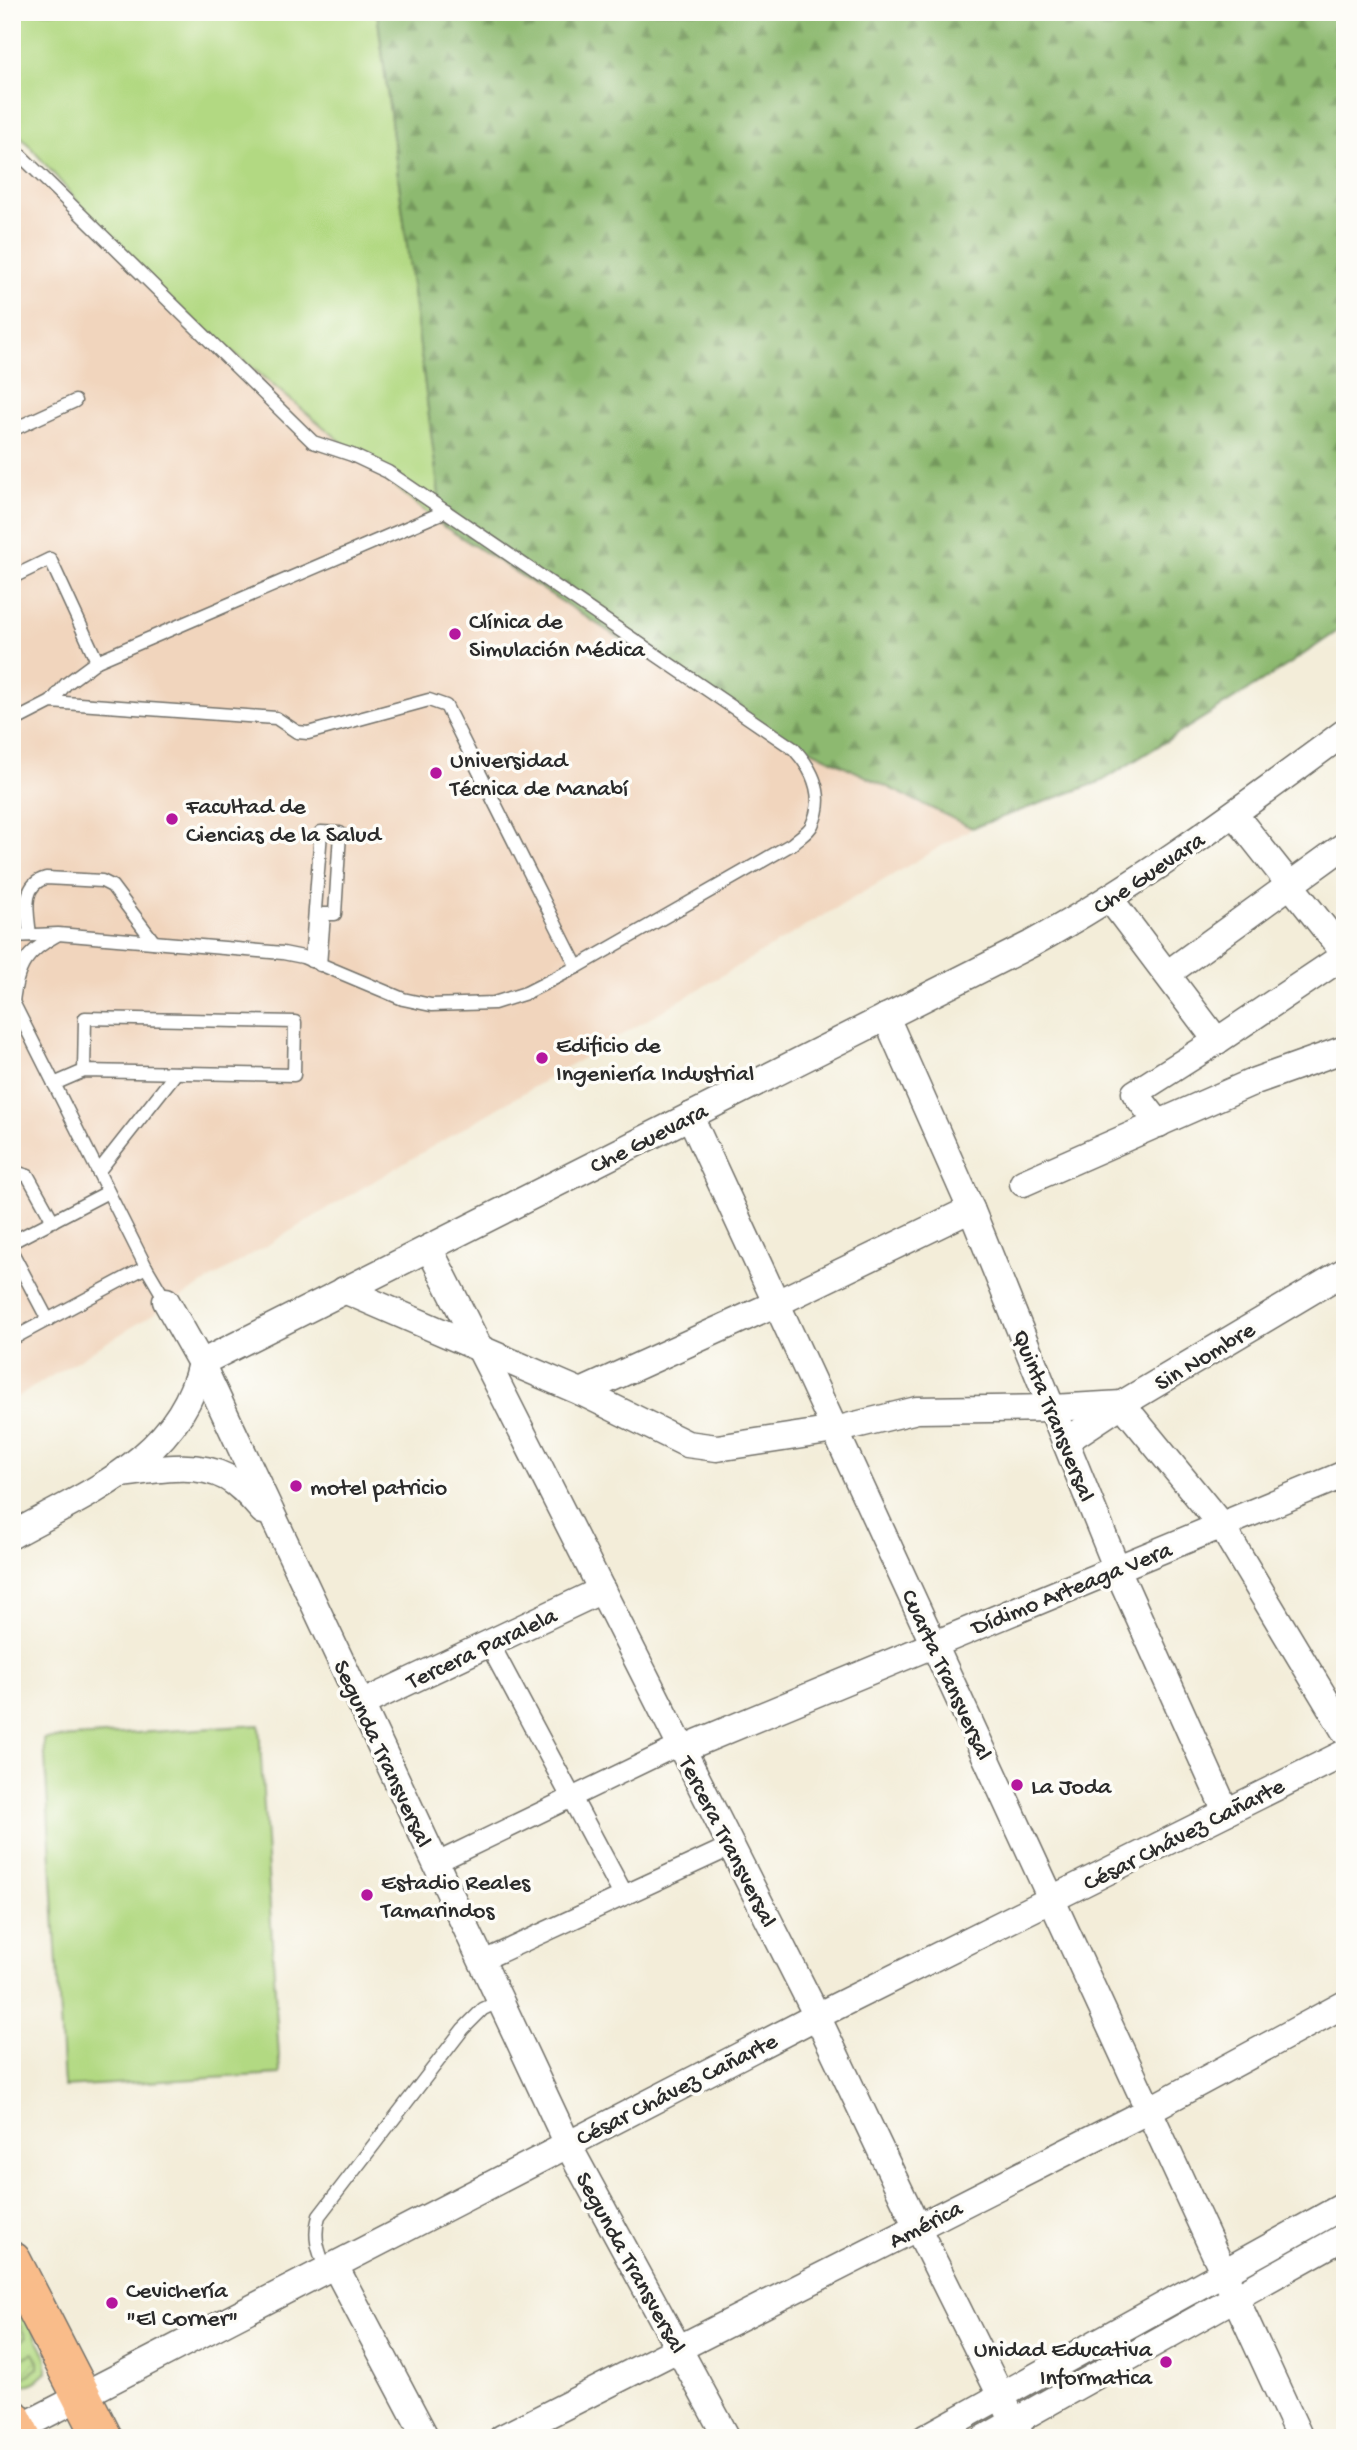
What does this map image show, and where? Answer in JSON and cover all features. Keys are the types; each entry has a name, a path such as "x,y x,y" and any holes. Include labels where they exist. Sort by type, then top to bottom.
{"main road":[{"path":"12,2261 103,2438"}],"street":[{"name":"Che Guevara","path":"201,1363 1031,944 1110,899 1234,814 1345,733"},
{"path":"1158,1124 1135,1093 1345,955 1234,814"},
{"path":"1167,974 1345,845"},
{"path":"1110,899 1217,1041"},
{"name":"Quinta Transversal","path":"886,1017 971,1209 1117,1569 1226,1812"},
{"path":"1023,1183 1255,1081 1345,1049"},
{"name":"Cuarta Transversal","path":"690,1116 1300,2438"},
{"path":"581,1392 776,1303 971,1209"},
{"name":"Tercera Transversal","path":"429,1248 817,2016 999,2396 1018,2430"},
{"name":"Sin Nombre","path":"1066,1441 1122,1404 1345,1271"},
{"path":"344,1290 479,1346 687,1444 703,1448 835,1430 917,1410 1122,1404 1221,1525 1345,1732"},
{"path":"12,1535 122,1474 163,1438 177,1421 197,1382 201,1363 166,1301"},
{"name":"Segunda Transversal","path":"201,1363 568,2145 727,2438"},
{"path":"122,1474 171,1468 198,1468 226,1477 244,1490 276,1524"},
{"name":"Dídimo Arteaga Vera","path":"681,1747 1345,1474"},
{"name":"Tercera Paralela","path":"361,1703 490,1645 602,1590"},
{"path":"490,1645 623,1894"},
{"path":"436,1863 572,1796 681,1747"},
{"name":"César Chávez Cañarte","path":"16,2429 817,2016 1345,1753"},
{"path":"482,1961 731,1846"},
{"name":"América","path":"502,2438 1149,2110 1345,2004"},
{"path":"925,2438 1345,2205"},
{"path":"985,2438 1018,2430 1236,2298 1345,2236"},
{"path":"330,2268 426,2438"}],"lane":[{"path":"12,147 313,442 352,455 388,472 446,511 794,749 817,783 817,805 812,826 792,844 578,967 526,993 494,1003 431,1005 403,999 284,953 58,934 12,936"},
{"path":"12,430 75,401"},
{"path":"12,722 51,702 66,684 97,661 446,511"},
{"path":"12,564 17,575 50,559 97,661"},
{"path":"51,702 276,718 298,732 308,733 429,700 446,706 578,967"},
{"path":"321,832 340,833 335,914 324,914 315,963 321,832"},
{"path":"30,935 27,894 31,886 46,878 102,881 119,893 154,942"},
{"path":"58,934 41,944 25,960 15,982 13,1001 146,1267 166,1301"},
{"path":"54,1084 83,1071 294,1075 295,1022 85,1018 83,1071"},
{"path":"98,1172 176,1073"},
{"path":"12,1171 28,1176 53,1220"},
{"path":"12,1242 108,1192"},
{"path":"12,1252 48,1320"},
{"path":"12,1339 146,1267"},
{"path":"330,2268 316,2245 315,2230 319,2216 463,2029 484,2009 500,2001"}],"shaded area":[{"name":"Universidad Técnica de Manabí","path":"12,138 145,279 443,526 745,718 972,828 325,1210 12,1400"}],"green space":[{"path":"12,12 377,12 443,526 145,279 12,126"},
{"path":"377,12 1345,12 1345,626 1291,663 1102,781 972,828 745,718 443,526"},
{"path":"259,1725 280,2074 64,2087 44,1739"},
{"path":"12,2289 47,2359 47,2372 27,2385 12,2379"},
{"path":"12,2309 26,2338 12,2346"},
{"path":"33,2353 38,2368 25,2377 18,2374 13,2363"}],"place":[{"name":"Clínica de Simulación Médica","path":"455,634"},
{"name":"Universidad Técnica de Manabí","path":"436,773"},
{"name":"Facultad de Ciencias de la Salud","path":"172,819"},
{"name":"Edificio de Ingeniería Industrial","path":"542,1058"},
{"name":"motel patricio","path":"296,1486"},
{"name":"La Joda","path":"1017,1785"},
{"name":"Estadio Reales Tamarindos","path":"367,1895"},
{"name":"Cevichería \"El Corner\"","path":"112,2303"},
{"name":"Unidad Educativa Informatica","path":"1166,2362"}]}
